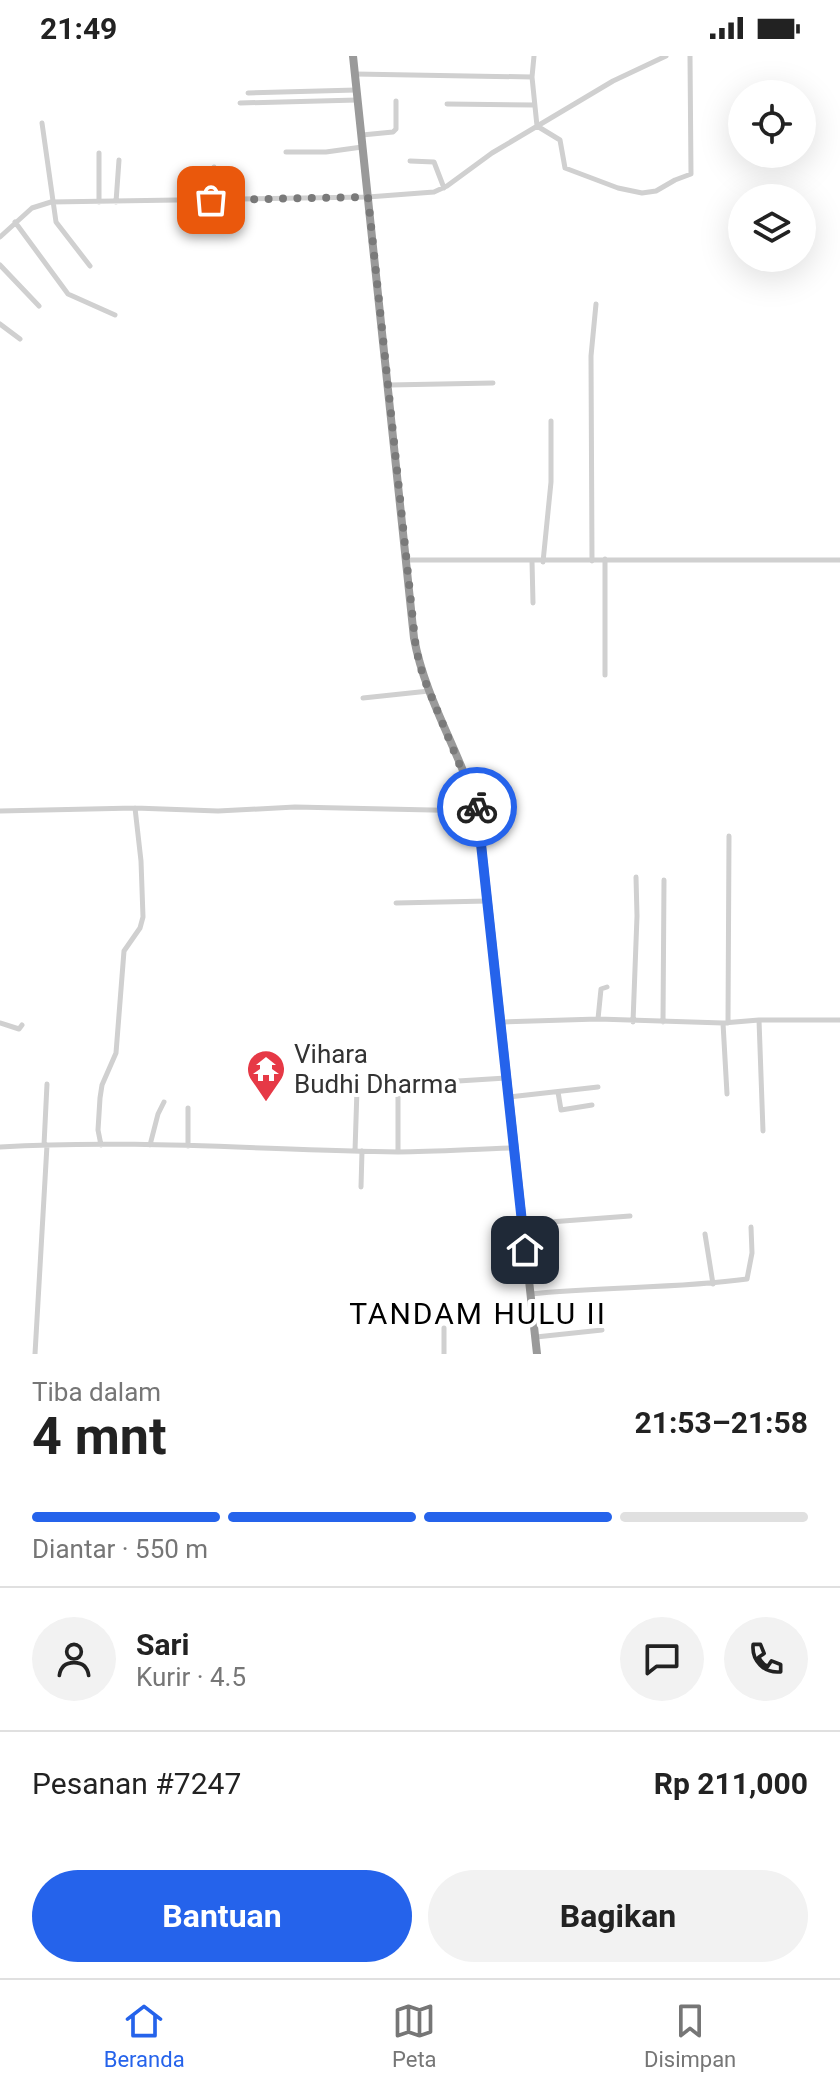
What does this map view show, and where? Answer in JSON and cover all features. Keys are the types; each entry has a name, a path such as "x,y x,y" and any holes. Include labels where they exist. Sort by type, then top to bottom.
{"highway":[{"path":"353,56 416,649 429,691 478,811 537,1354"}],"street":[{"path":"534,56 532,77 537,126"},
{"path":"0,237 35,206 54,202 368,197 427,193 446,187 492,153 613,81 666,56"},
{"path":"537,126 560,140 563,165 568,170 624,190 642,193 656,191 691,174 690,56"},
{"path":"355,74 532,77"},
{"path":"248,93 357,95"},
{"path":"240,103 357,95"},
{"path":"361,135 393,132 396,129 396,101"},
{"path":"447,104 534,105"},
{"path":"42,123 57,224 90,266"},
{"path":"286,152 326,152 362,147"},
{"path":"99,153 99,202"},
{"path":"116,202 119,160"},
{"path":"410,161 434,162 446,187"},
{"path":"214,167 216,200"},
{"path":"15,222 68,294 115,315"},
{"path":"0,265 39,306"},
{"path":"592,561 591,356 596,304"},
{"path":"0,324 20,339"},
{"path":"389,385 493,383"},
{"path":"543,562 551,482 551,421"},
{"path":"605,559 605,675"},
{"path":"406,560 840,560"},
{"path":"532,561 533,603"},
{"path":"363,698 429,691"},
{"path":"0,811 135,808 218,811 295,807 478,811"},
{"path":"101,1145 98,1130 100,1098 102,1085 116,1053 124,951 140,928 143,917 135,808"},
{"path":"727,1094 729,836"},
{"path":"633,1022 636,877"},
{"path":"663,1022 664,880"},
{"path":"396,903 488,901"},
{"path":"598,1019 601,989 607,987"},
{"path":"500,1022 598,1019 726,1023 840,1020"},
{"path":"759,1020 763,1131"},
{"path":"0,1023 19,1029 22,1025"},
{"path":"458,1081 506,1078"},
{"path":"398,1080 398,1152"},
{"path":"35,1354 47,1084"},
{"path":"509,1097 598,1087"},
{"path":"357,1089 361,1187"},
{"path":"558,1092 561,1110 592,1105"},
{"path":"150,1145 164,1102"},
{"path":"188,1108 188,1146"},
{"path":"0,1147 150,1145 398,1152 514,1148"},
{"path":"522,1224 630,1216"},
{"path":"530,1294 713,1284 747,1279 752,1253 751,1227"},
{"path":"705,1234 713,1284"},
{"path":"444,1328 444,1354"},
{"path":"535,1337 602,1330"}],"way so far":[{"path":"211,200 368,197 414,638 420,669 477,807"}],"place":[{"name":"Vihara Budhi Dharma","path":"266,1103"}],"district":[{"name":"TANDAM HULU II","path":"478,1314"}],"route":[{"path":"477,807 525,1250"}]}
